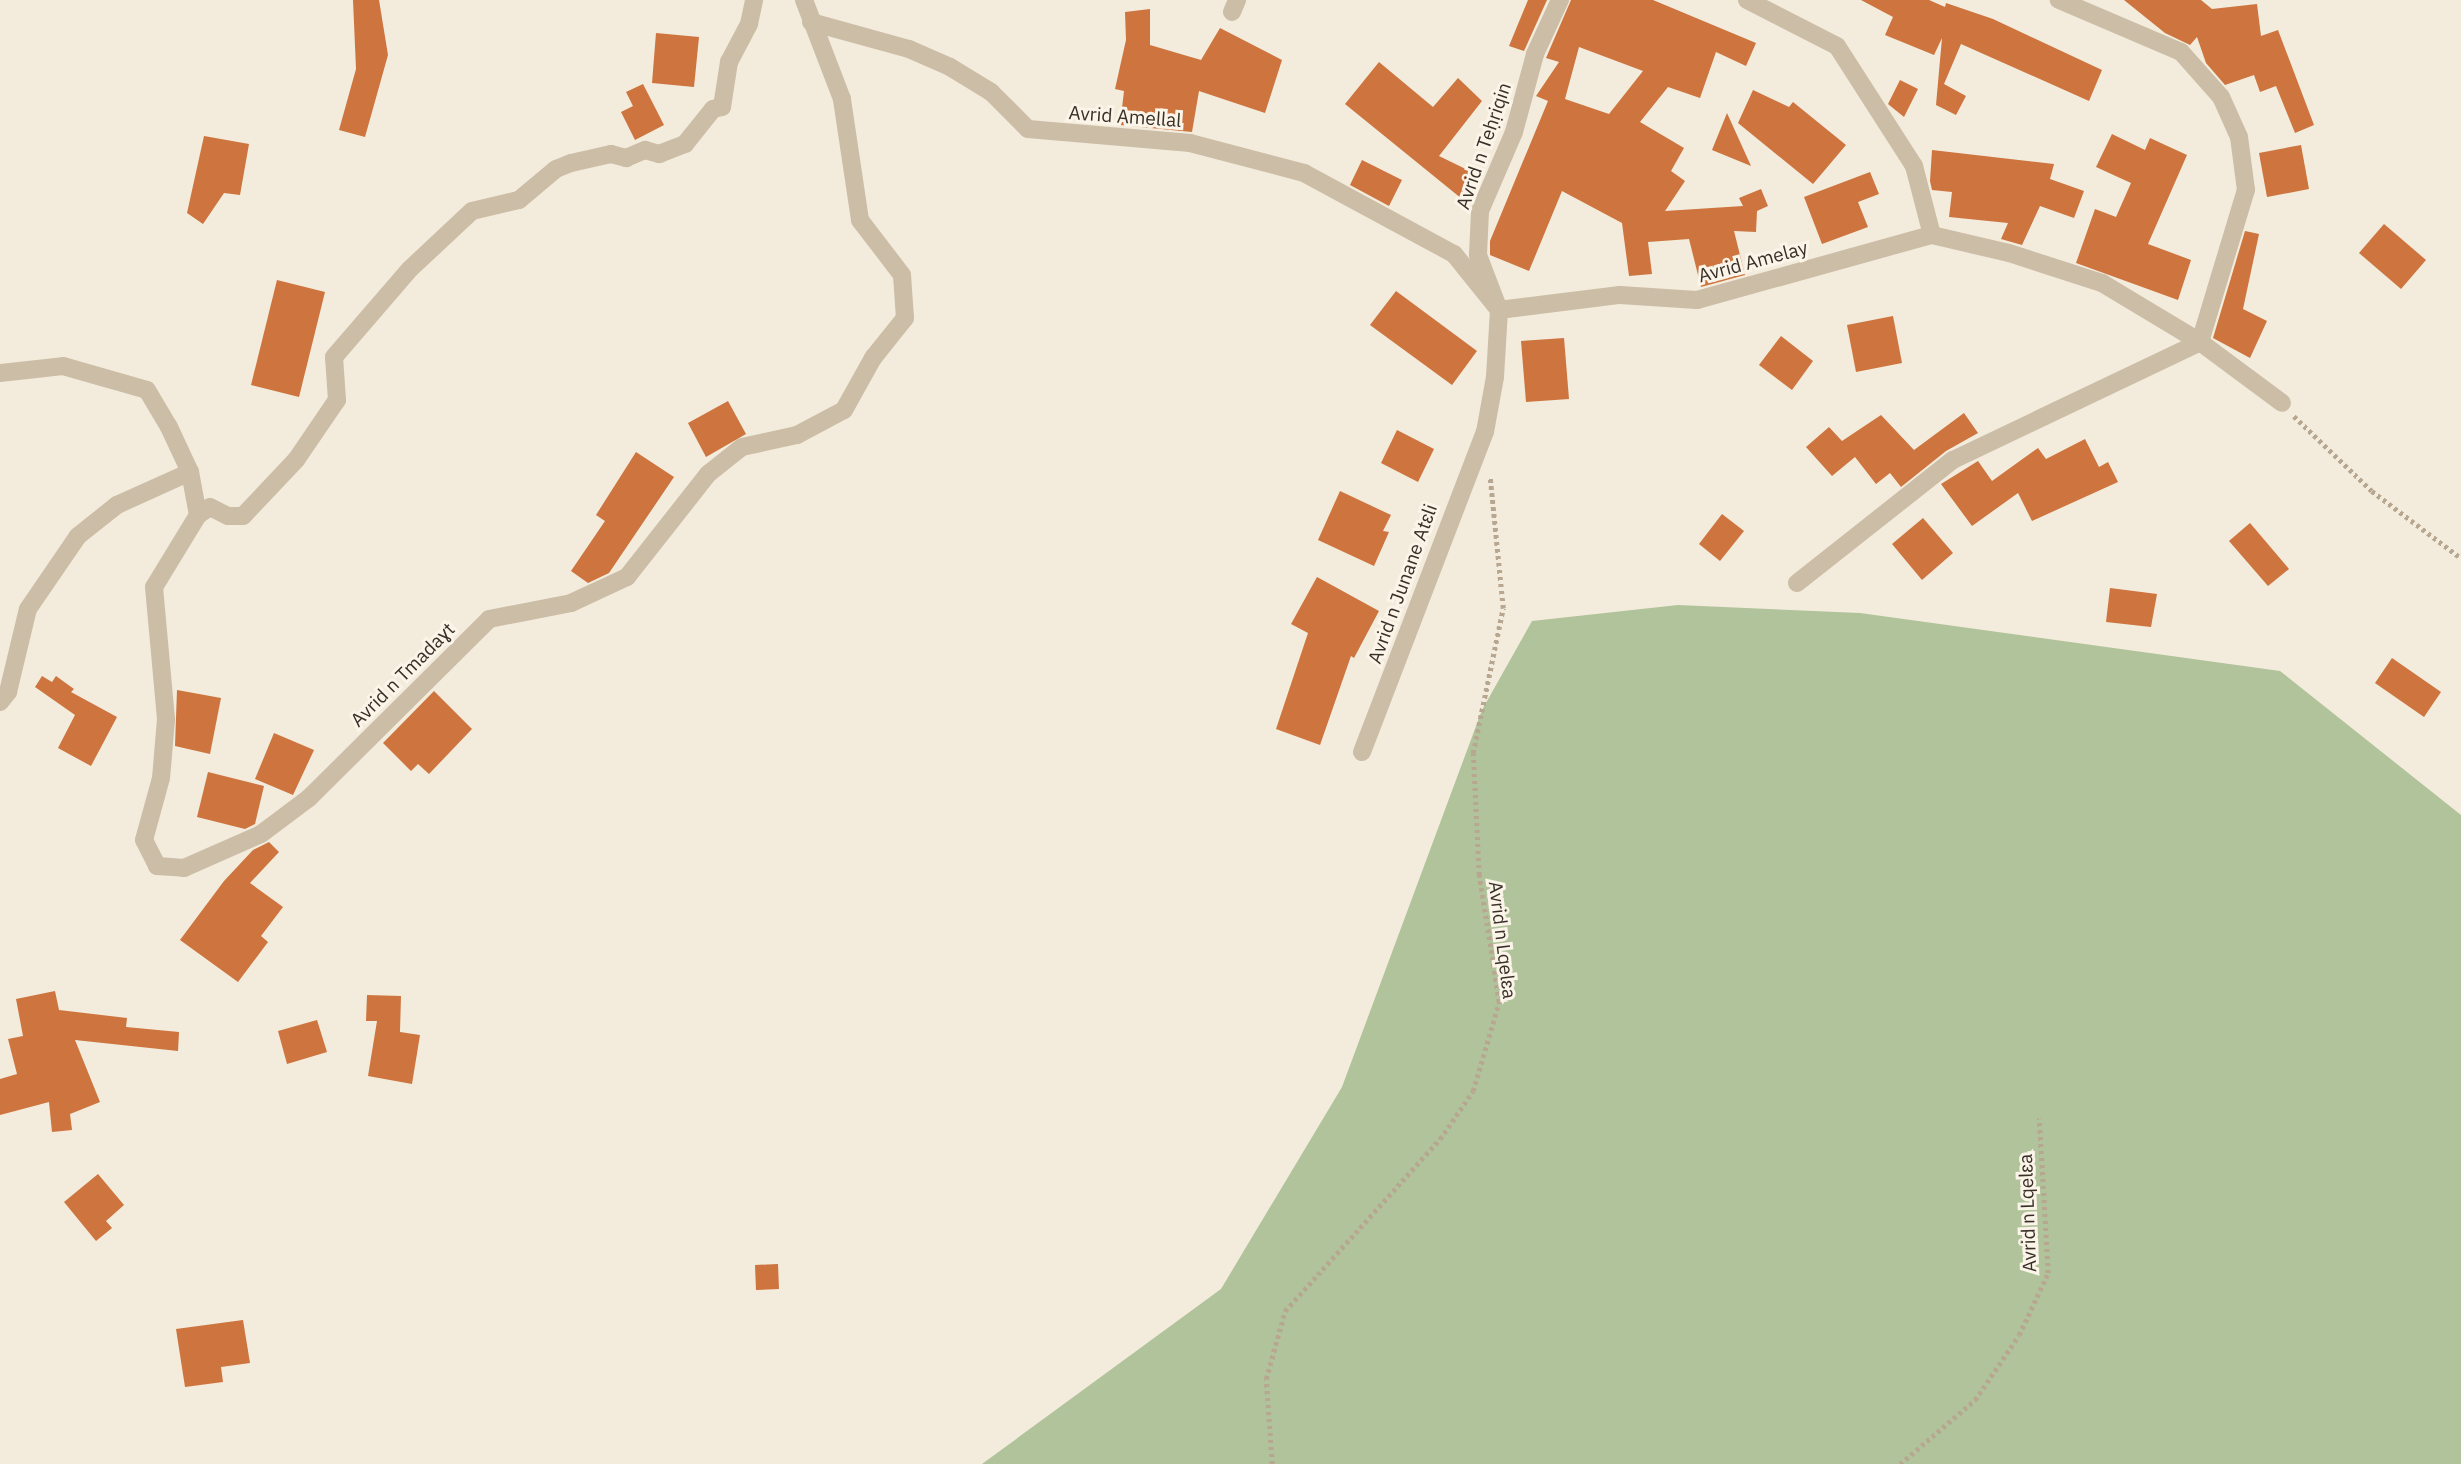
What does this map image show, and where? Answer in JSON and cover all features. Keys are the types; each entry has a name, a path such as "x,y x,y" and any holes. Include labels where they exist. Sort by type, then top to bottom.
{"street":[{"path":"0,373 63,366 147,390 190,472 198,515 210,507 228,516 243,516 296,460 337,400 334,356 419,259 472,211 519,200 556,169 571,163 611,155 626,158 645,150 659,154 685,144 713,109 722,107 729,62 749,24 754,0"},
{"name":"Avrid n Tmadaɣt","path":"198,515 154,587 166,719 161,778 144,840 158,866 184,868 261,834 309,798 489,620 571,603 627,577 708,474 741,447 797,435 844,410 873,358 905,318 902,275 860,220 842,99 804,0"},
{"name":"Avrid n Teḥṛiqin","path":"1485,432 1495,377 1499,310 1478,255 1480,211 1514,132 1535,54 1560,0"},
{"path":"1747,0 1837,46 1914,166 1932,235 2008,253 2102,284 2200,342 2281,403"},
{"path":"1797,583 1954,460 2200,342 2246,190 2239,137 2221,97 2181,52 2059,0"},
{"name":"Avrid Amellal","path":"811,22 909,49 950,67 991,92 1028,129 1190,143 1304,173 1454,254 1499,310"},
{"name":"Avrid Amelay","path":"1499,310 1620,295 1697,300 1932,235"},
{"name":"Avrid n Junane Atɛli","path":"1362,752 1485,432"},
{"path":"0,702 8,692 28,609 78,536 117,505 190,472"}],"path":[{"path":"2281,403 2372,491 2461,558"},
{"name":"Avrid n Lqelɛa","path":"1272,1464 1266,1379 1285,1311 1440,1139 1473,1091 1499,1002 1479,875 1473,753 1503,608 1489,473"},
{"name":"Avrid n Lqelɛa","path":"1900,1464 1975,1400 2020,1335 2048,1273 2039,1118"}],"green space":[{"path":"1678,605 1860,613 2280,671 2461,815 2461,1464 982,1464 1221,1289 1342,1087 1482,710 1532,621"}],"building":[{"path":"353,0 379,0 388,55 365,137 339,130 356,69"},
{"path":"1528,0 1547,0 1524,51 1509,46"},
{"path":"1571,0 1653,0 1756,43 1746,66 1716,52 1700,98 1668,87 1640,122 1684,148 1671,171 1685,181 1665,211 1743,206 1739,198 1761,189 1768,206 1757,211 1756,232 1734,231 1745,275 1701,287 1689,239 1648,242 1652,274 1629,276 1622,223 1562,191 1529,271 1490,255 1490,241 1548,101 1536,96 1559,62 1546,58","holes":["1579,47 1643,71 1609,114 1565,99"]},
{"path":"1861,0 1929,0 1945,7 1946,3 1993,19 2102,70 2089,101 1961,44 1944,84 1966,96 1956,115 1936,105 1942,38 1934,55 1885,35 1893,17"},
{"path":"2124,0 2201,0 2212,9 2257,4 2261,36 2278,30 2314,125 2295,133 2276,86 2260,92 2254,75 2225,85 2206,63 2197,37 2190,45 2165,33"},
{"path":"1150,9 1150,45 1201,60 1220,28 1282,60 1265,113 1199,91 1192,132 1120,125 1124,91 1115,89 1126,40 1125,12"},
{"path":"656,33 699,37 694,87 652,83"},
{"path":"1379,62 1433,107 1458,78 1482,101 1439,156 1480,176 1467,203 1345,104"},
{"path":"1900,80 1918,89 1904,117 1888,104"},
{"path":"643,84 664,125 635,140 621,112 633,106 626,92"},
{"path":"1753,90 1789,107 1793,102 1846,145 1813,184 1738,123"},
{"path":"1727,113 1751,166 1712,150"},
{"path":"2112,134 2145,150 2150,138 2187,155 2148,244 2191,260 2178,300 2076,263 2095,209 2116,217 2131,183 2096,167"},
{"path":"204,136 249,144 240,195 224,193 203,224 187,213"},
{"path":"2301,145 2309,189 2267,197 2259,153"},
{"path":"1932,150 2054,164 2050,179 2084,191 2074,218 2040,206 2022,245 2001,239 2008,223 1949,217 1952,192 1932,190"},
{"path":"1362,160 1402,180 1389,206 1350,185"},
{"path":"1870,172 1879,194 1858,202 1868,227 1822,244 1804,197"},
{"path":"2384,224 2426,260 2401,289 2359,253"},
{"path":"2245,231 2259,234 2243,309 2267,321 2250,358 2213,338"},
{"path":"277,280 325,292 299,397 251,385"},
{"path":"1396,291 1477,351 1452,385 1370,325"},
{"path":"1893,316 1902,363 1856,372 1847,325"},
{"path":"1781,336 1813,361 1792,390 1759,365"},
{"path":"1564,338 1569,399 1526,402 1521,341"},
{"path":"728,401 746,434 706,457 688,423"},
{"path":"1964,413 1978,433 1946,451 1901,487 1890,473 1876,484 1855,457 1832,476 1806,447 1829,427 1842,441 1881,415 1914,450"},
{"path":"1397,430 1434,449 1418,482 1381,463"},
{"path":"2085,439 2099,467 2108,462 2118,482 2032,521 2018,493 1972,526 1941,484 1978,461 1992,481 2038,448 2046,459"},
{"path":"636,452 674,477 609,573 588,583 571,571 605,521 596,515"},
{"path":"1340,491 1391,515 1383,531 1389,532 1374,566 1318,540"},
{"path":"1722,514 1744,531 1720,561 1699,544"},
{"path":"1923,518 1953,553 1922,580 1892,544"},
{"path":"2250,523 2289,569 2268,586 2229,541"},
{"path":"1317,577 1379,611 1354,658 1351,656 1320,745 1276,729 1308,633 1291,624"},
{"path":"2110,588 2157,594 2151,627 2106,622"},
{"path":"2392,658 2441,692 2424,717 2375,683"},
{"path":"42,676 52,682 56,676 74,689 71,692 117,717 91,766 58,748 75,715 35,687"},
{"path":"177,690 221,698 210,754 175,746"},
{"path":"434,691 472,729 429,774 418,764 411,771 383,743"},
{"path":"274,733 314,750 293,795 255,779"},
{"path":"208,772 264,786 255,824 245,829 197,817"},
{"path":"269,842 279,852 250,883 283,907 261,936 268,942 238,982 180,940 224,881 253,850"},
{"path":"55,991 59,1010 127,1018 126,1027 179,1032 178,1051 75,1040 100,1102 70,1114 72,1130 52,1132 49,1102 0,1115 0,1079 17,1074 8,1039 23,1036 16,999"},
{"path":"367,995 401,996 400,1032 420,1035 412,1084 368,1076 377,1021 366,1021"},
{"path":"317,1020 327,1052 287,1064 278,1031"},
{"path":"98,1174 124,1205 106,1221 112,1228 96,1241 64,1202"},
{"path":"778,1264 779,1289 756,1290 755,1265"},
{"path":"243,1320 250,1363 221,1367 223,1382 185,1387 176,1329"}]}
